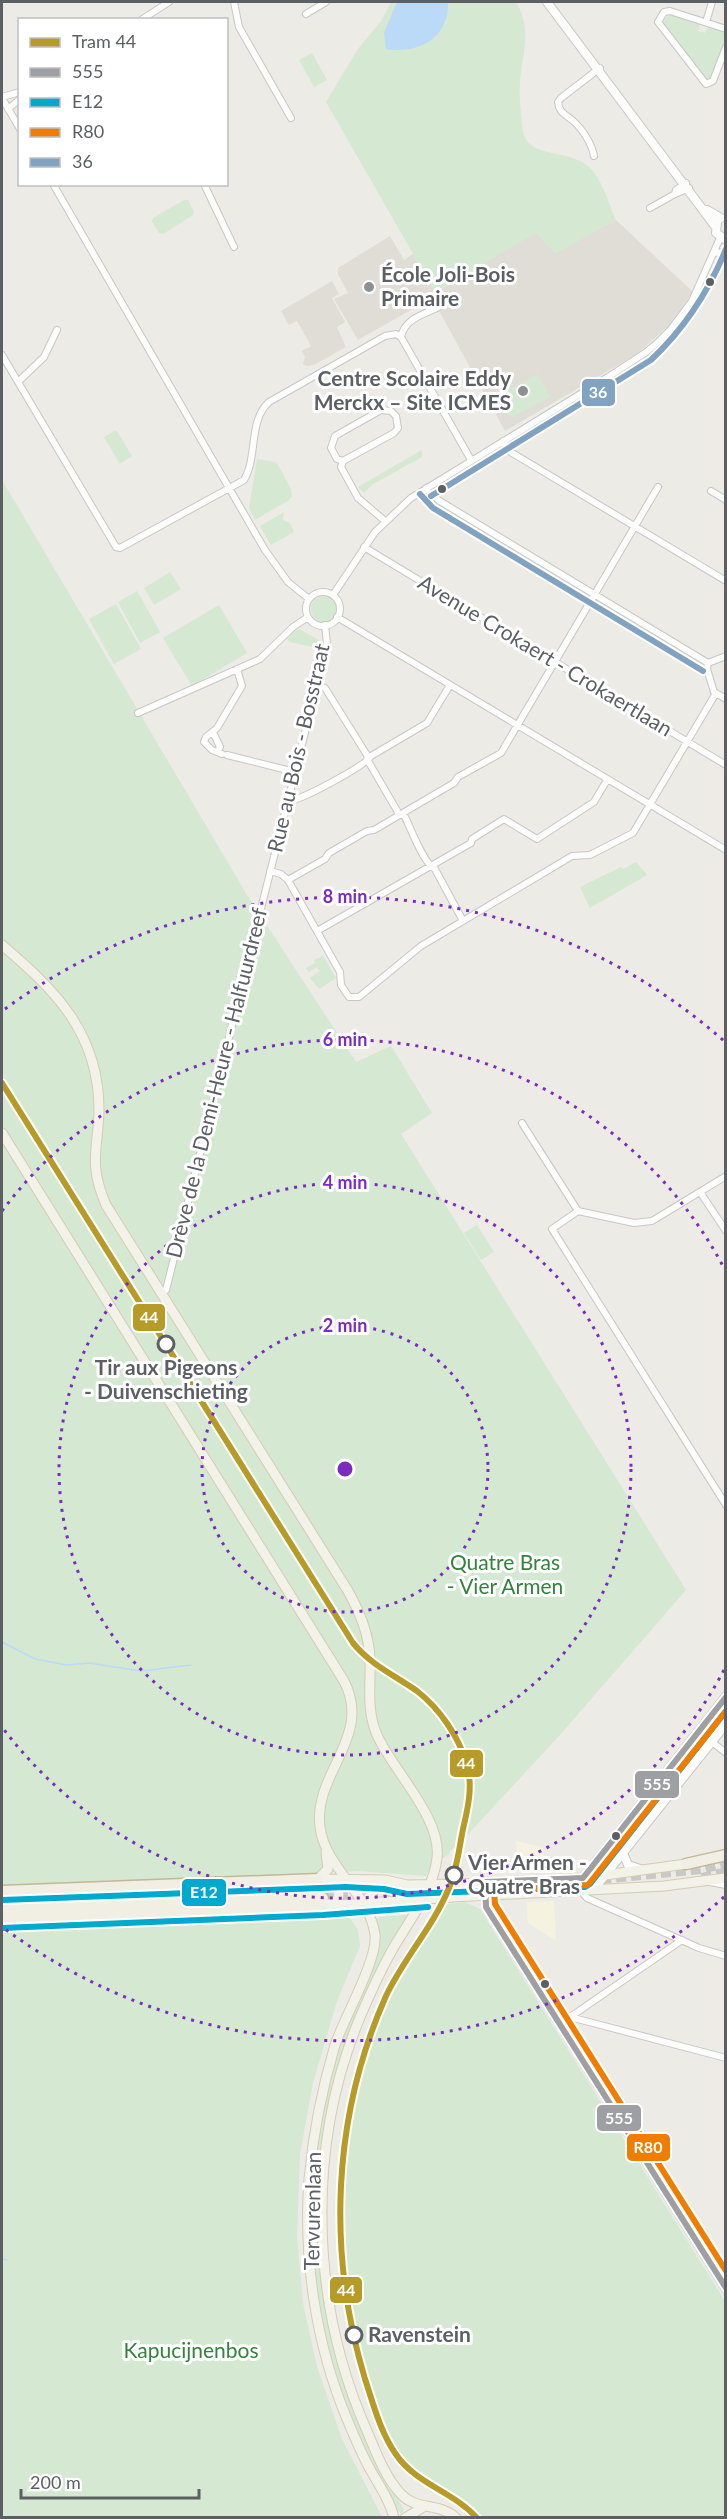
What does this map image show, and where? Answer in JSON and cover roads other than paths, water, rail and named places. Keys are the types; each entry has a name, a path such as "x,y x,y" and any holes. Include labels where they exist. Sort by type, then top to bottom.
{"highway":[{"path":"686,1864 726,1855"},
{"path":"2,1891 323,1890"},
{"path":"2,1900 323,1890"},
{"path":"2,1910 323,1890"},
{"path":"2,1919 323,1890"}],"main road":[{"path":"2,945 51,989 70,1012 86,1044 98,1094 99,1110 94,1162 98,1184 106,1204 161,1293"},
{"path":"2,1132 344,1681 351,1697 353,1719 349,1736 325,1789 320,1806 320,1828 328,1869 323,1890"},
{"name":"Tervurenlaan","path":"161,1293 348,1591 361,1616 370,1651 370,1701 375,1730 434,1831 437,1848 436,1864 422,1899 376,1981 348,2050 328,2134 322,2222 328,2298 339,2349 355,2401 379,2457 399,2492 414,2504 446,2510 456,2517"},
{"path":"324,1844 364,1902"},
{"path":"364,1902 377,1887 583,1878 686,1864 700,1866 726,1860"},
{"path":"436,1864 448,1884"},
{"path":"323,1890 346,1878 385,1880 407,1885"},
{"path":"323,1890 364,1902 664,1886 726,1878"},
{"path":"710,1881 726,1884"},
{"name":"Tervurenlaan","path":"364,1902 376,1937 375,1948 336,2043 315,2133 309,2180 309,2236 315,2301 335,2386 363,2454 394,2517"},
{"path":"405,2517 425,2506"}],"street":[{"path":"144,18 169,2"},
{"path":"234,2 238,27 291,118"},
{"path":"306,14 326,2"},
{"path":"333,595 364,547 385,521 426,488 645,353 671,329 692,301 723,239 687,186 549,2"},
{"path":"706,22 712,2"},
{"path":"726,29 666,10 658,22 706,84 713,81 726,47"},
{"path":"594,156 593,148 574,121 561,112 558,102 599,69"},
{"path":"18,93 2,97 18,126"},
{"path":"8,109 18,101"},
{"path":"54,186 276,567 288,582 309,599"},
{"path":"205,186 234,247"},
{"path":"650,208 660,205 675,194 676,190 687,186"},
{"path":"687,186 710,213 723,218 715,226"},
{"path":"714,253 726,252"},
{"path":"401,337 402,330 409,322 437,308"},
{"path":"18,382 44,357 57,330"},
{"path":"2,355 116,547 120,549 244,480 247,476 259,416 269,402 385,336 396,334 401,337 471,460"},
{"path":"343,461 337,459 331,448 335,436 381,410 394,413 398,420 398,428 394,433 343,461 341,467 358,498 385,521"},
{"path":"503,441 509,451 726,581"},
{"path":"288,880 325,859 329,853 454,783 458,777 501,753 658,487"},
{"path":"426,488 438,500 708,663"},
{"path":"711,491 726,500"},
{"name":"Avenue Crokaert - Crokaertlaan","path":"364,547 726,765"},
{"path":"322,592 333,595 339,605 337,617 325,625 315,624 306,611 309,599 312,595 322,592"},
{"path":"138,714 260,658 293,627 308,617"},
{"path":"337,617 726,850"},
{"name":"Rue au Bois - Bosstraat","path":"270,871 327,644 325,625"},
{"path":"708,663 726,656"},
{"path":"708,663 710,681 716,693 726,699"},
{"path":"237,669 242,686 213,732 204,742 212,750 222,754 295,772"},
{"path":"317,685 325,688 343,714 399,814 404,815 430,867 435,869 463,921"},
{"path":"288,801 303,797 368,761 371,756 427,723 450,685"},
{"path":"270,871 281,873 288,880 340,972 344,991 349,997 362,996 422,946 463,921 572,856 590,855 633,833 648,804 716,693"},
{"path":"213,732 222,754"},
{"path":"317,932 430,867 504,819 537,838 594,802 607,780"},
{"name":"Drève de la Demi-Heure - Halfuurdreef","path":"161,1293 166,1290 270,871"},
{"path":"522,1123 565,1194 578,1211 640,1223 657,1219 726,1176"},
{"path":"700,1192 726,1231"},
{"path":"578,1211 552,1229 726,1505"},
{"path":"726,1696 583,1878 579,1890 587,1898 699,1948 726,1956"},
{"path":"594,1889 726,1724"},
{"path":"698,1731 726,1753"},
{"path":"621,1830 634,1839"},
{"path":"623,1853 624,1859 630,1866 651,1870"},
{"path":"485,1882 486,1907 726,2289"},
{"path":"560,2024 682,1940"},
{"path":"570,2017 726,2058"}],"water":[{"path":"397,2 448,2 447,15 438,34 430,41 410,49 386,49 384,33"}],"waterway":[{"path":"2,1642 35,1659 67,1665 89,1663 141,1671 191,1665"},
{"path":"2,2259 7,2260"}],"tunnel":[{"path":"601,1879 701,1869 726,1863"},
{"path":"702,1878 726,1872"},
{"path":"322,1888 385,1887"},
{"path":"323,1898 466,1892"}],"tram line":[{"name":"44","path":"2,1083 353,1643 375,1664 417,1691 433,1706 454,1734 467,1765 470,1781 467,1813 452,1881 435,1916 386,1996 368,2042 355,2089 346,2137 341,2186 341,2234 345,2283 353,2331 365,2379 385,2436 403,2464 423,2480 457,2501 477,2518"},
{"path":"457,1843 465,1821"}],"place":[{"name":"École Joli-Bois Primaire","path":"369,287"},
{"name":"Centre Scolaire Eddy Merckx – Site ICMES","path":"523,391"},
{"name":"Tir aux Pigeons - Duivenschieting","path":"166,1344"},
{"name":"Vier Armen - Quatre Bras","path":"454,1875"},
{"name":"Ravenstein","path":"354,2335"}],"park label":[{"name":"Quatre Bras - Vier Armen","path":"505,1575"},
{"name":"Kapucijnenbos","path":"191,2351"}]}
